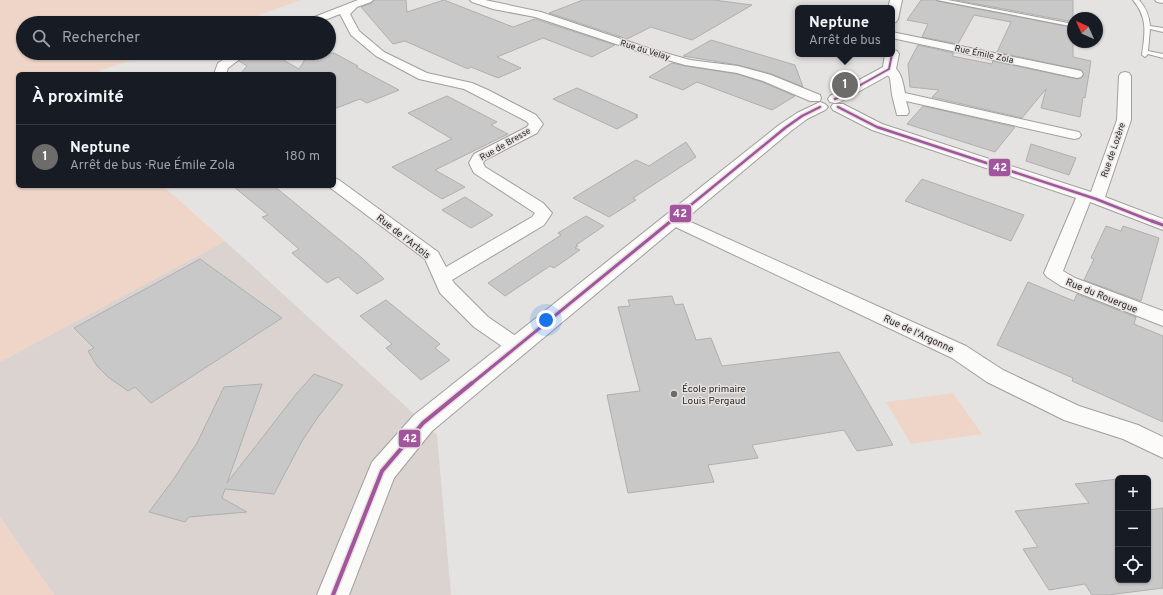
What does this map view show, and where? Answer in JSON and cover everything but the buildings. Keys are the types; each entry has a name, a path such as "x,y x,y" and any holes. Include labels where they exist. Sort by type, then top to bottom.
{"street":[{"path":"326,16 368,0"},
{"name":"Rue du Velay","path":"475,0 493,6 537,14 644,50 689,63 745,72 767,78 827,103 877,127 1090,197 1163,225"},
{"name":"Rue de Bresse","path":"353,5 345,14 354,33 380,54 423,76 468,86 484,93 531,118 536,124 532,130 479,157 476,163 479,170 537,206 544,213 538,221 442,278"},
{"name":"Rue Émile Zola","path":"895,36 1077,74"},
{"path":"891,57 889,69 896,78 902,112"},
{"path":"220,72 222,66 231,60"},
{"path":"333,595 344,571 382,471 423,423 785,128 802,116 889,69"},
{"name":"Rue de Lozère","path":"1090,197 1124,120 1125,76"},
{"path":"898,95 1074,135"},
{"name":"Rue de l'Artois","path":"336,184 432,256 447,288 481,322 516,346"},
{"name":"Rue du Rouergue","path":"1090,197 1053,273 1068,282 1163,319"},
{"name":"Rue de l'Argonne","path":"673,219 959,352 995,376 1072,414 1130,432 1163,448"}],"lane":[{"path":"940,0 1067,23"},
{"path":"1136,0 1143,6 1148,24 1146,54 1163,56"},
{"path":"1148,27 1163,30"}],"shaded area":[{"path":"0,0 301,0 256,16 16,16 16,60 131,60 97,72 16,72 16,188 165,188 225,241 0,362"},
{"path":"225,241 437,435 451,595 54,595 0,517 0,362"},
{"path":"953,393 982,434 911,444 886,402"},
{"path":"0,517 54,595 0,595"}],"transit line":[{"name":"42","path":"835,99 889,69 891,57"},
{"name":"42","path":"333,595 382,471 423,423 785,128 802,116 820,107"},
{"name":"42","path":"838,107 877,127 1096,199 1163,225"}],"place":[{"name":"Neptune","path":"845,85"},
{"name":"École primaire Louis Pergaud","path":"674,394"}]}
